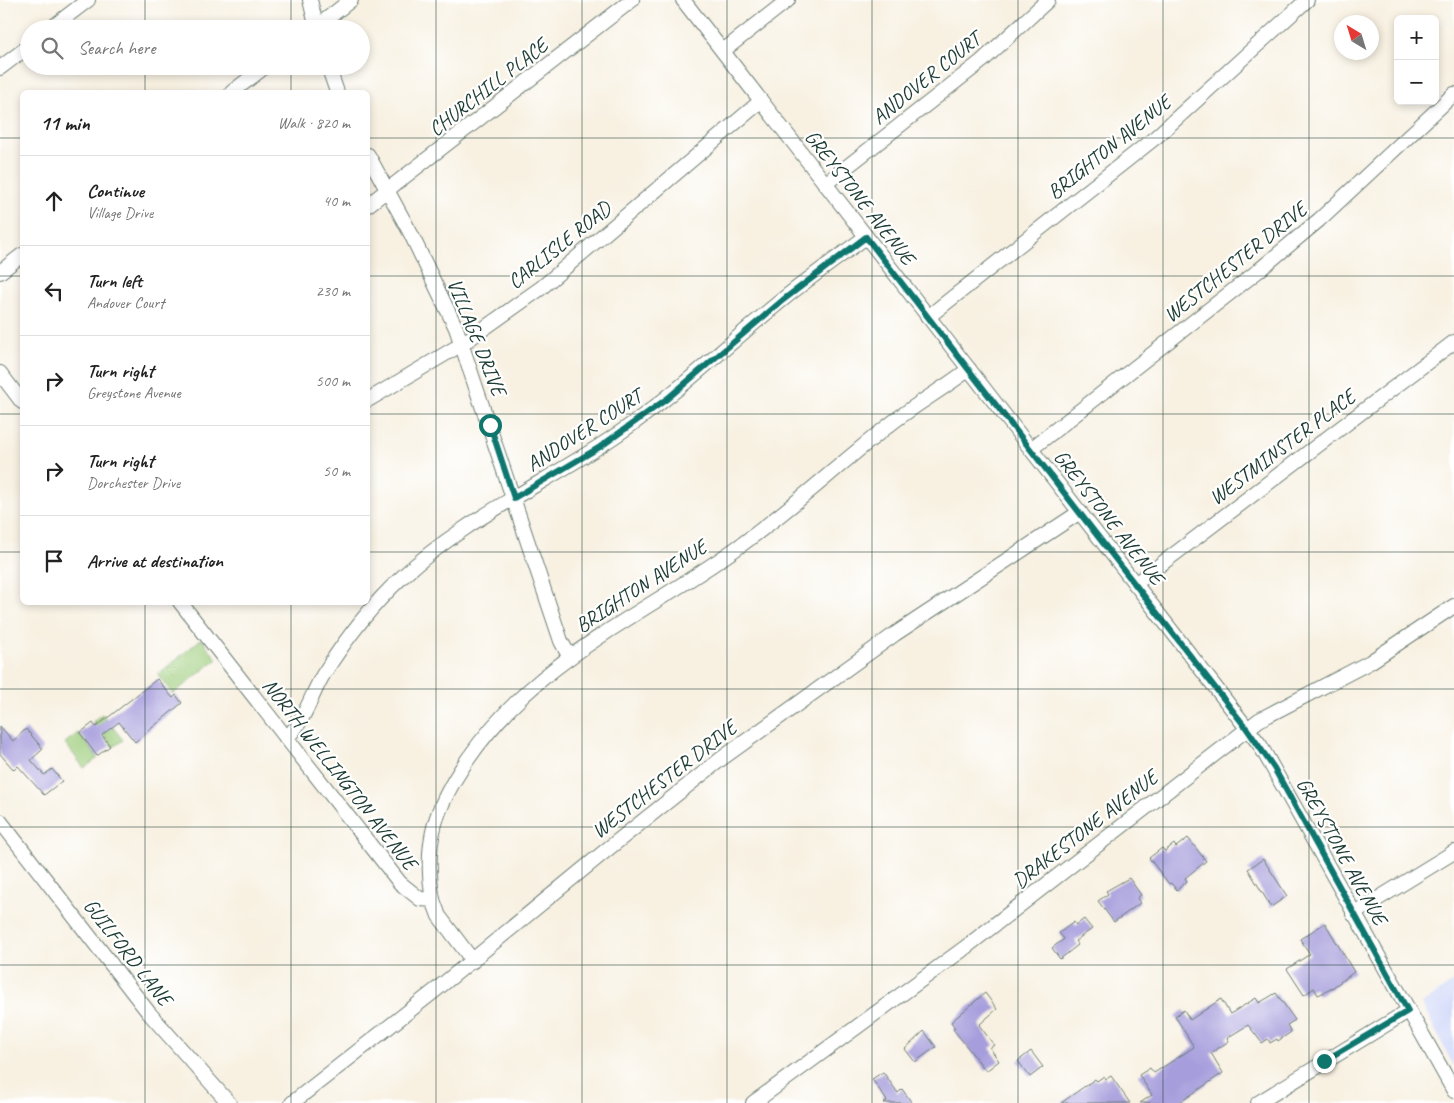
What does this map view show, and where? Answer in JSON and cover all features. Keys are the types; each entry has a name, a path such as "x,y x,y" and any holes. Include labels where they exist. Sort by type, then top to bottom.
{"street":[{"path":"62,20 88,0"},
{"path":"310,0 314,20"},
{"path":"326,20 351,0"},
{"name":"CHURCHILL PLACE","path":"370,203 632,0"},
{"name":"GREYSTONE AVENUE","path":"683,0 1247,729 1274,768 1353,914 1454,1091"},
{"path":"722,51 788,0"},
{"name":"ANDOVER COURT","path":"825,184 982,61 1048,0"},
{"name":"BRIGHTON AVENUE","path":"928,317 1156,137 1307,0"},
{"path":"0,68 20,53"},
{"path":"235,90 254,75"},
{"path":"331,75 336,90"},
{"name":"WESTCHESTER DRIVE","path":"1031,449 1258,271 1326,213 1454,94"},
{"name":"CARLISLE ROAD","path":"370,399 462,344 533,293 586,252 761,101"},
{"name":"VILLAGE DRIVE","path":"370,159 439,291 462,344 561,641 569,656"},
{"name":"ANDOVER COURT","path":"286,738 298,724 323,676 341,648 380,600 433,550 461,530 600,447 654,409 701,372 783,300 866,237"},
{"path":"0,272 20,257"},
{"name":"WESTMINSTER PLACE","path":"1135,584 1454,342"},
{"name":"BRIGHTON AVENUE","path":"433,900 429,879 428,851 434,820 447,792 476,748 510,707 569,656 735,550 898,419 969,369"},
{"path":"0,373 20,399"},
{"name":"WESTCHESTER DRIVE","path":"292,1103 473,961 663,804 775,719 896,634 1080,512"},
{"name":"NORTH WELLINGTON AVENUE","path":"182,605 400,883 420,899 433,900"},
{"name":"DRAKESTONE AVENUE","path":"753,1103 962,950 1247,729 1272,713 1370,662 1454,606"},
{"name":"GUILFORD LANE","path":"0,821 154,1019 229,1103"},
{"path":"1353,914 1454,852"},
{"path":"433,900 439,916 473,961"},
{"path":"1258,1103 1408,1011"}],"shaded area":[{"path":"1454,981 1454,1067 1422,1004"}],"green space":[{"path":"201,639 217,659 173,694 158,675"},
{"path":"102,714 123,740 113,747 93,721"},
{"path":"78,733 98,758 84,768 65,743"}],"building":[{"path":"157,679 173,698 176,695 182,703 135,742 119,722 102,735 110,746 97,756 80,733 93,723 96,727"},
{"path":"0,726 13,741 26,729 43,749 31,760 44,775 52,769 62,781 44,795 18,766 14,770 0,754"},
{"path":"1188,838 1206,861 1185,878 1187,881 1177,890 1171,883 1169,884 1149,858 1162,848 1165,851 1174,844 1176,847"},
{"path":"1263,859 1287,896 1271,907 1248,869"},
{"path":"1129,878 1141,895 1137,898 1140,903 1114,922 1098,901 1108,894 1106,891"},
{"path":"1084,919 1092,929 1075,941 1078,945 1060,959 1052,948 1064,939 1059,933 1074,922 1076,925"},
{"path":"1325,923 1354,972 1329,990 1318,995 1314,988 1304,995 1287,969 1310,954 1300,939"},
{"path":"985,993 997,1009 979,1025 994,1045 990,1048 999,1061 986,1071 953,1029 955,1028 951,1022"},
{"path":"1276,993 1295,1020 1287,1025 1291,1032 1278,1041 1277,1039 1270,1043 1268,1039 1262,1043 1248,1025 1227,1038 1229,1041 1211,1053 1223,1073 1179,1103 1140,1103 1152,1095 1139,1075 1150,1068 1154,1073 1194,1047 1175,1016 1184,1010 1190,1020 1221,999 1230,1014 1256,998 1259,1003"},
{"path":"924,1031 936,1047 915,1062 905,1049"},
{"path":"1031,1051 1043,1067 1030,1077 1018,1061"},
{"path":"883,1072 898,1093 902,1089 912,1103 884,1103 887,1101 872,1079"},
{"path":"1104,1076 1106,1079 1111,1076 1130,1103 1061,1103 1095,1079 1097,1081"}],"route":[{"path":"490,425 514,498 564,470 640,419 701,372 766,313 866,237 1260,745 1274,768 1347,904 1408,1011 1324,1061"}]}
